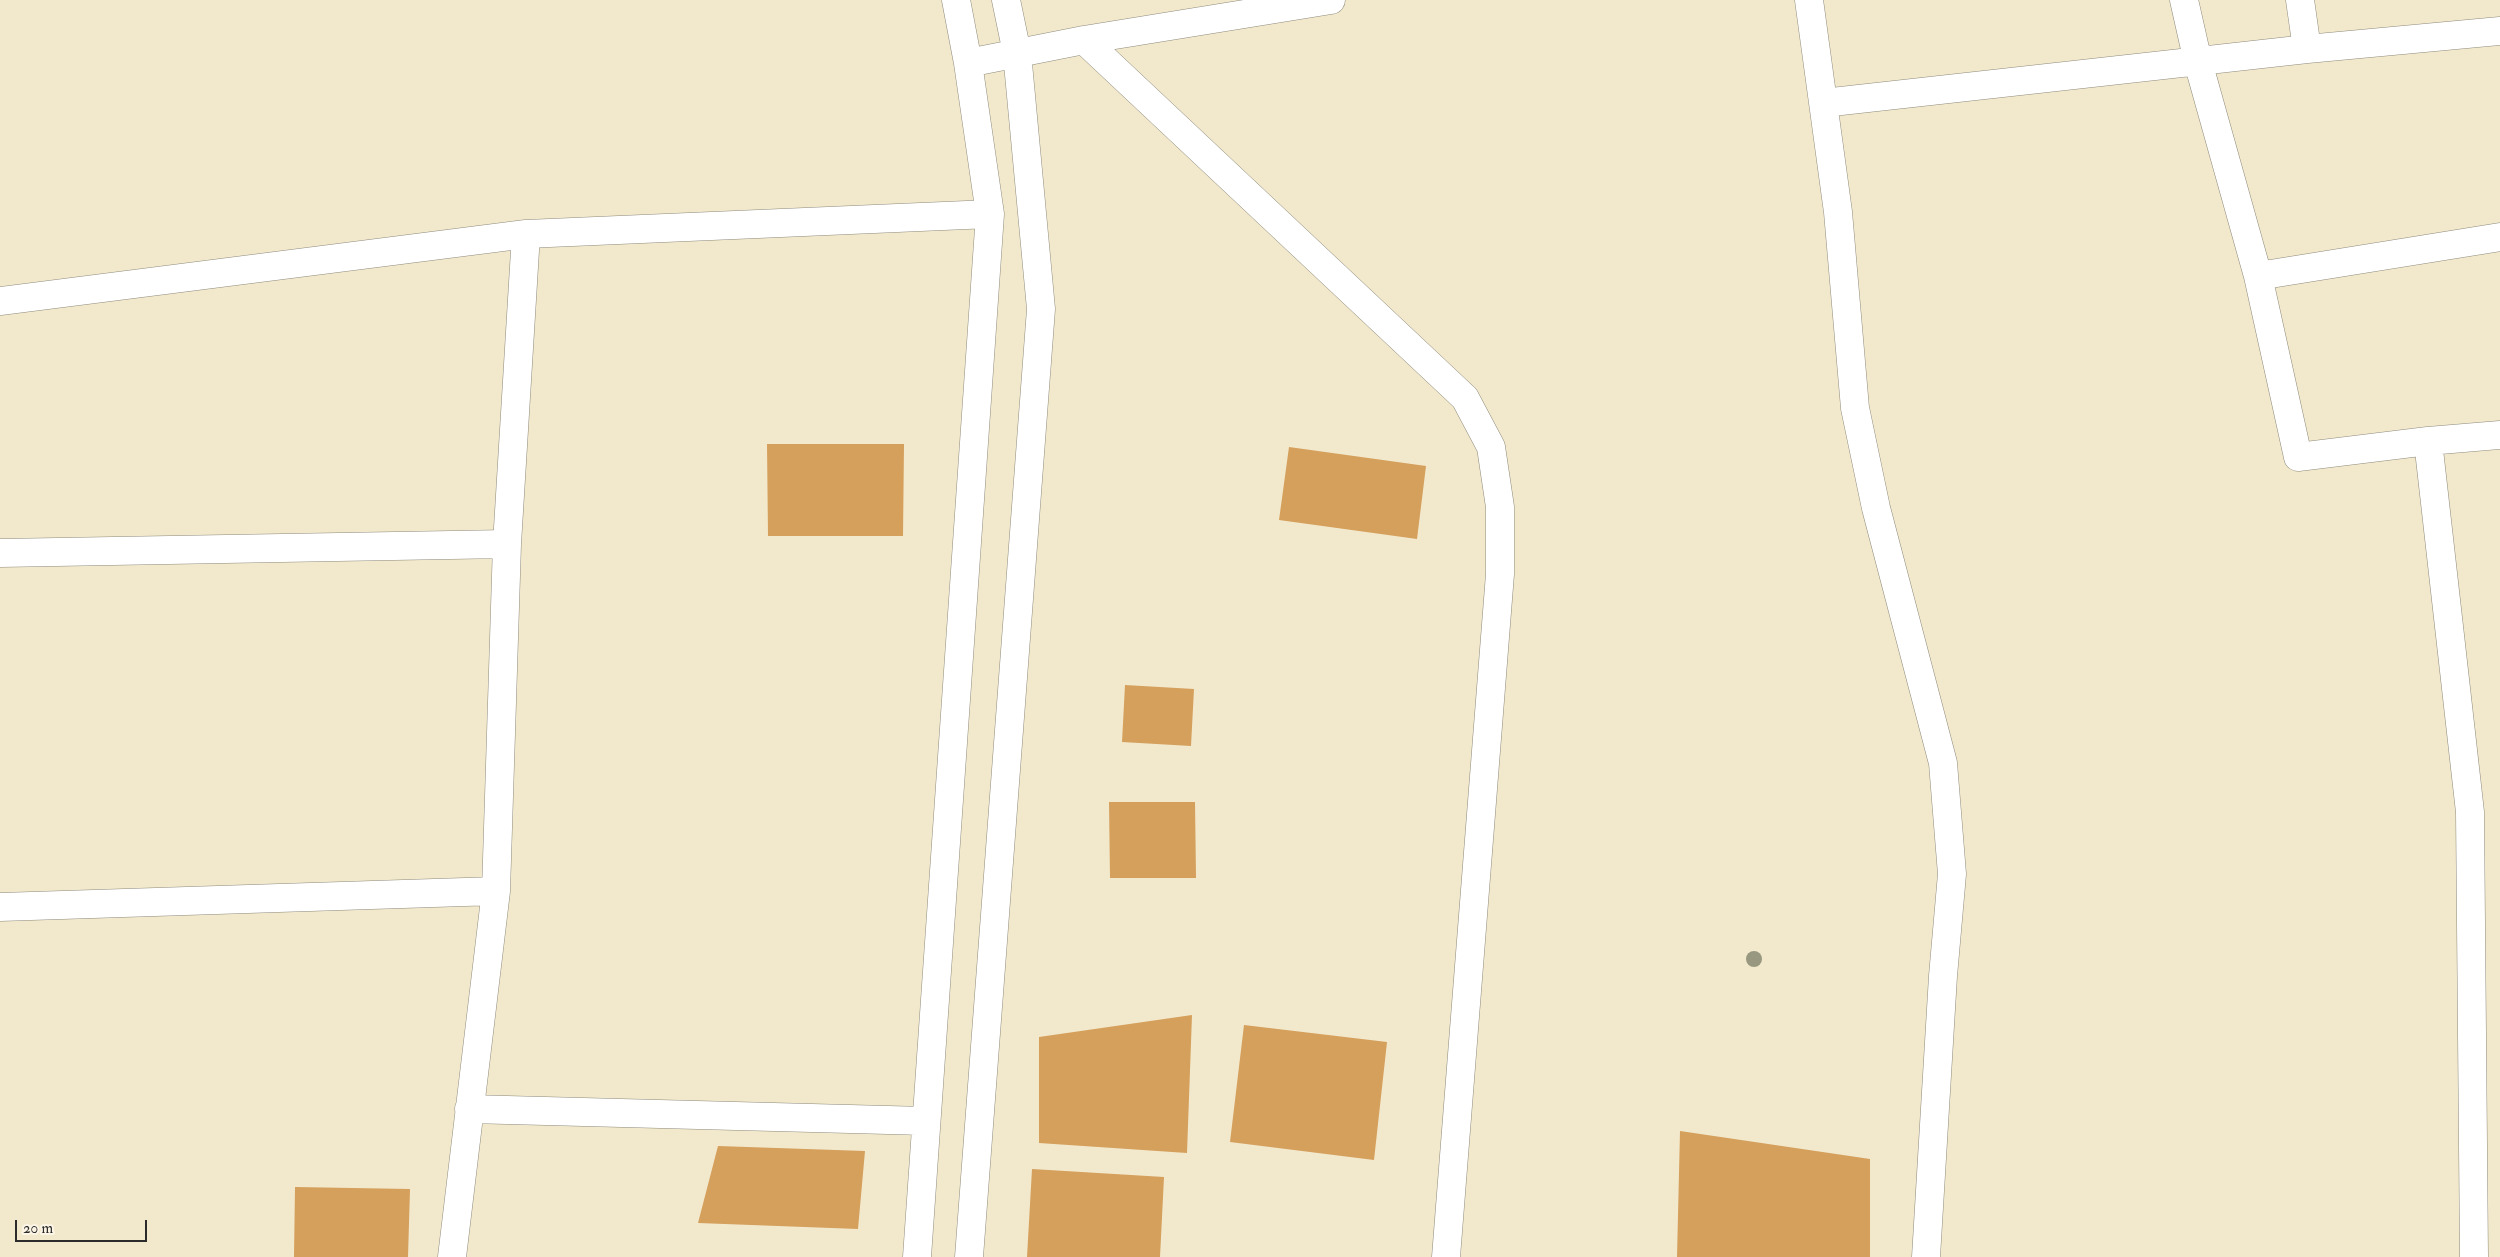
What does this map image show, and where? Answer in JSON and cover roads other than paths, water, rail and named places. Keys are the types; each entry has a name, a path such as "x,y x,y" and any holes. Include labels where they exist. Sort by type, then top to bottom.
{"street":[{"path":"917,1257 990,214 968,63 956,0"},
{"path":"969,1257 1041,309 1017,52 1006,0"},
{"path":"968,63 1084,40 1332,0"},
{"path":"1809,0 1838,212 1856,408 1876,508 1943,763 1952,874 1943,976 1926,1257"},
{"path":"2184,0 2198,62 2258,276 2298,457 2428,441 2500,435"},
{"path":"2300,0 2307,48"},
{"path":"1823,103 2198,62 2307,48 2500,32"},
{"path":"1084,40 1465,398 1491,447 1500,507 1500,574 1446,1257"},
{"path":"0,301 526,234 990,214"},
{"path":"452,1257 496,891 507,544 526,234"},
{"path":"2258,276 2500,237"},
{"path":"2428,441 2470,812 2474,1257"},
{"path":"0,553 507,544"},
{"path":"0,907 496,891"},
{"path":"470,1110 926,1121"}]}
